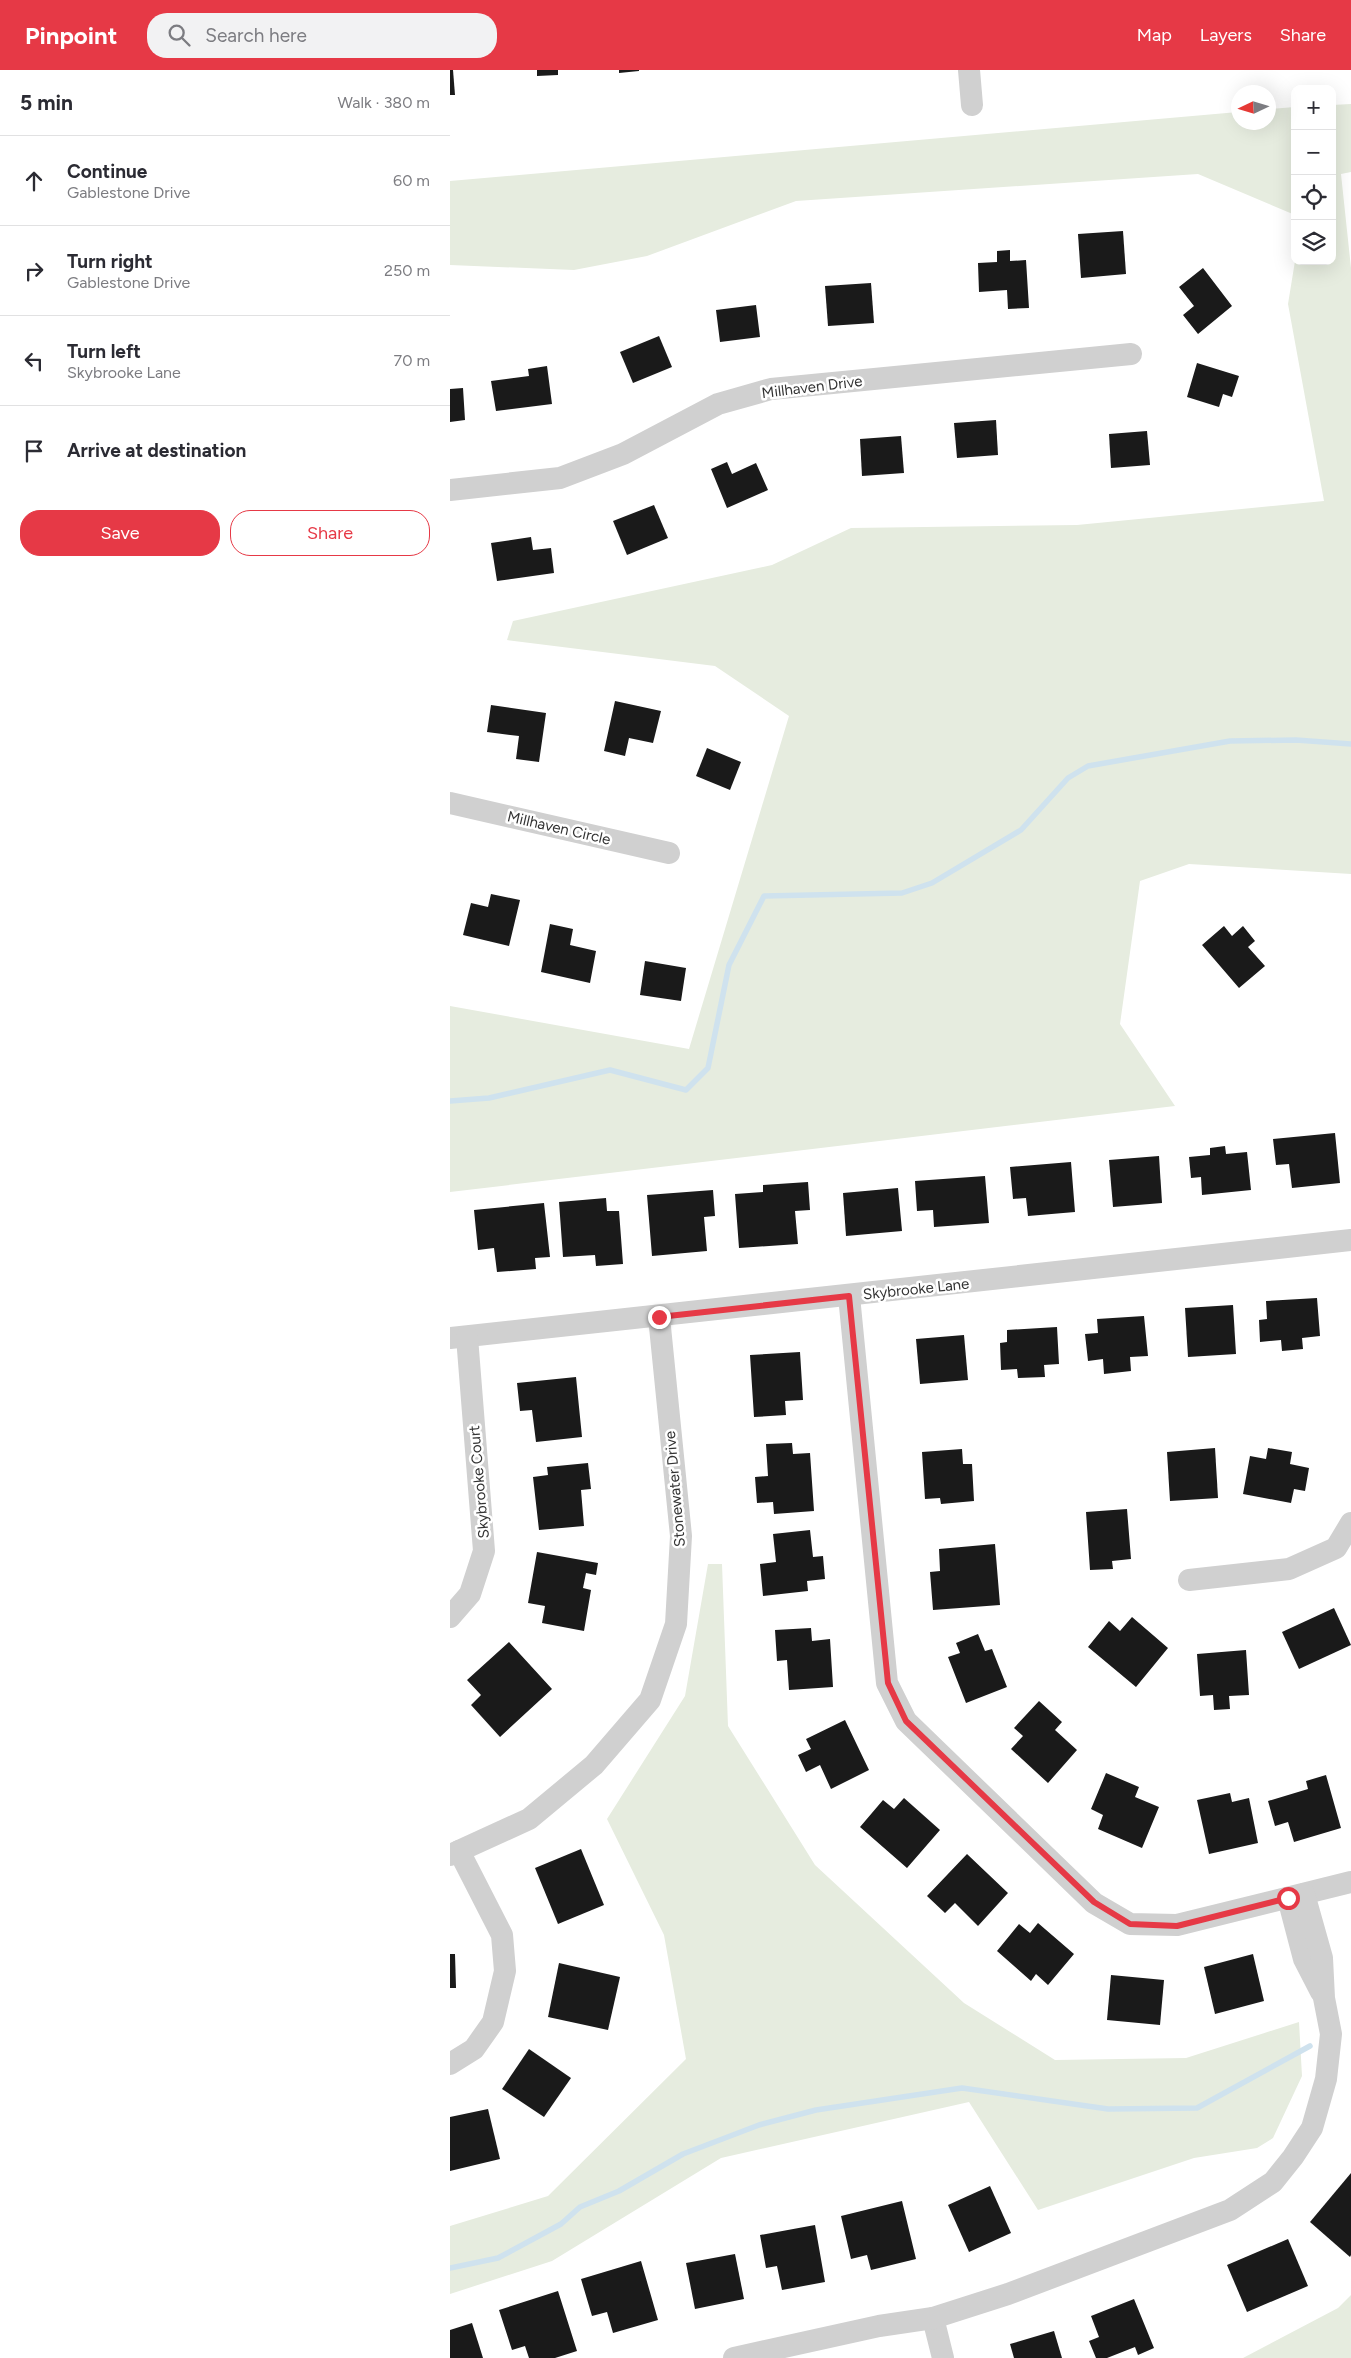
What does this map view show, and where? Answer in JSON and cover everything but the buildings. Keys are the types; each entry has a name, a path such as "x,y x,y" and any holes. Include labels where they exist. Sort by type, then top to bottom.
{"street":[{"path":"969,70 972,105"},
{"name":"Millhaven Drive","path":"450,490 560,478 623,454 718,404 771,389 1131,354"},
{"name":"Millhaven Circle","path":"450,803 669,853"},
{"name":"Skybrooke Lane","path":"459,1338 1351,1240"},
{"path":"849,1296 888,1683 906,1721 1094,1902 1130,1924 1177,1926 1351,1882"},
{"name":"Stonewater Drive","path":"455,1853 529,1819 594,1766 650,1700 676,1624 681,1536 659,1317"},
{"name":"Skybrooke Court","path":"450,1617 470,1594 484,1551 459,1338"},
{"path":"1189,1580 1289,1569 1336,1548 1351,1523"},
{"path":"450,2064 474,2049 494,2022 505,1971 502,1935 455,1853"},
{"path":"734,2358 879,2326 933,2318 1008,2294 1230,2210 1273,2182 1293,2157 1312,2128 1326,2079 1331,2034 1324,1998 1322,1958 1296,1896"},
{"path":"933,2318 943,2358"}],"shaded area":[{"path":"1351,104 1351,172 1341,174 1351,268 1351,874 1189,864 1140,881 1120,1024 1175,1106 450,1192 450,1006 689,1049 789,716 715,666 507,640 513,621 772,565 851,528 1077,525 1324,501 1288,304 1294,265 1336,265 1336,105"},
{"path":"1291,107 1291,213 1198,174 796,201 647,256 574,270 450,265 450,181 1231,113 1231,130 1276,130 1276,108"},
{"path":"708,1564 722,1564 728,1726 815,1865 964,2003 1055,2060 1186,2058 1299,2022 1302,2076 1273,2138 1257,2148 1194,2158 1038,2210 969,2102 721,2158 552,2261 450,2294 450,2226 548,2196 686,2059 664,1935 607,1819 685,1696"},
{"path":"1351,2295 1351,2358 1243,2358 1338,2308"}],"waterway":[{"path":"450,1101 489,1098 610,1070 686,1090 708,1068 729,965 764,896 902,893 932,883 1021,830 1068,778 1088,766 1230,741 1296,740 1351,744"},
{"path":"450,2268 498,2258 561,2224 580,2207 619,2191 683,2154 759,2125 816,2110 962,2088 1108,2109 1197,2108 1310,2046"}],"route":[{"path":"659,1317 849,1296 888,1683 906,1721 1094,1902 1130,1924 1177,1926 1288,1898"}]}
